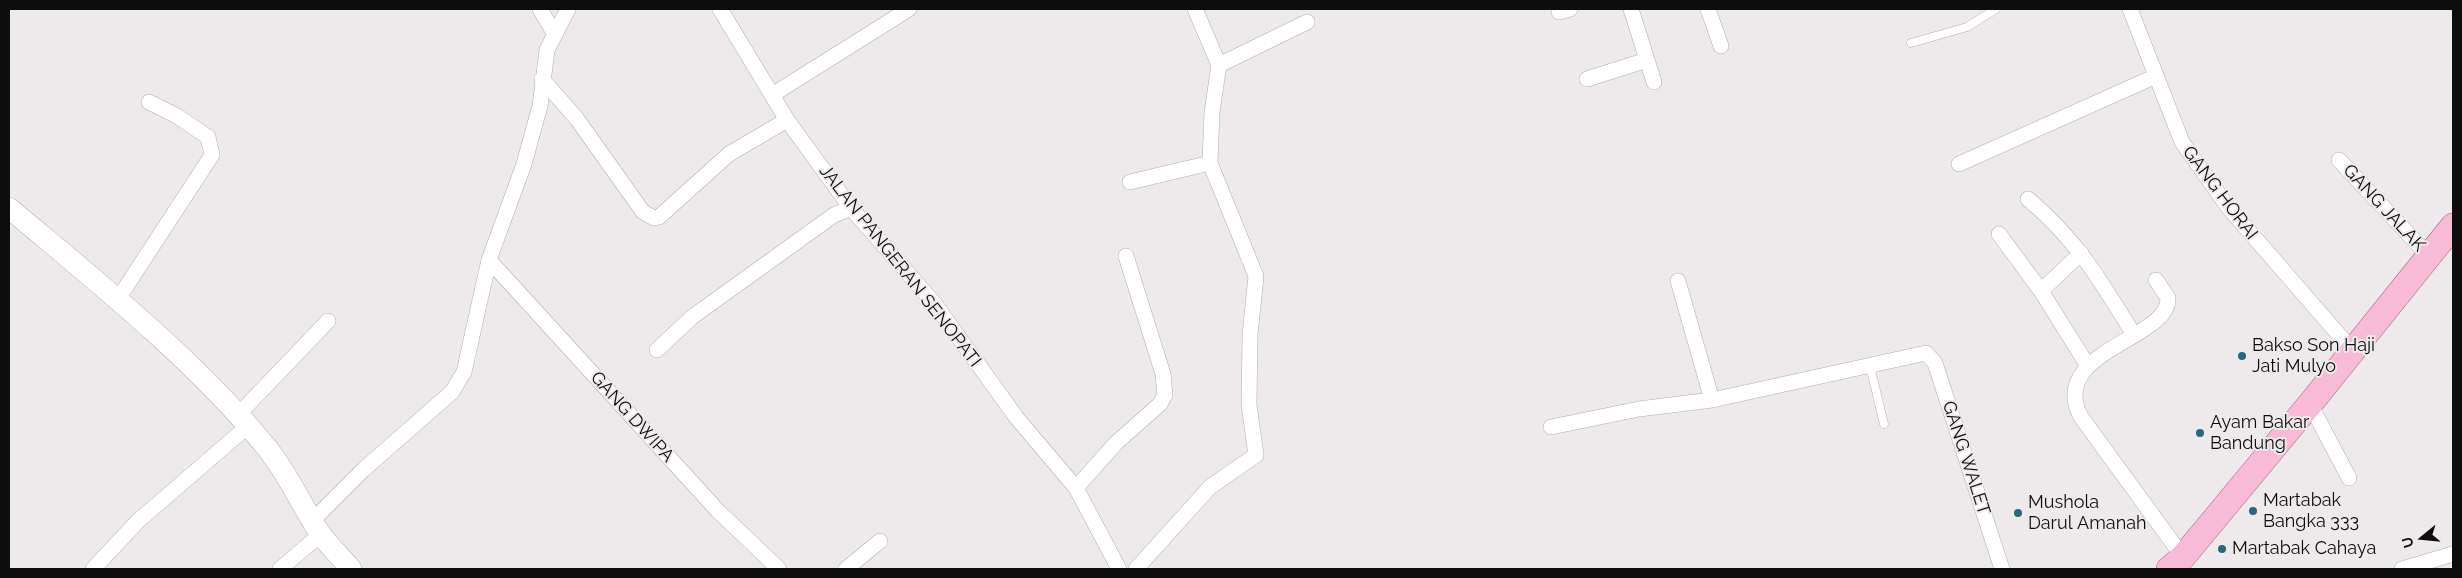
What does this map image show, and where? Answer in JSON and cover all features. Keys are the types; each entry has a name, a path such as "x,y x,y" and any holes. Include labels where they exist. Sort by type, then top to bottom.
{"main road":[{"path":"2179,563 2453,226"}],"street":[{"path":"540,9 554,32"},
{"path":"280,569 363,470 452,392 464,372 489,260 524,164 540,106 547,50 554,32 568,9"},
{"name":"JALAN PANGERAN SENOPATI","path":"720,9 787,120 852,208 934,302 1016,417 1076,488 1119,569"},
{"path":"772,95 909,9"},
{"path":"1136,569 1210,487 1256,455 1248,405 1250,335 1256,276 1210,162 1212,112 1219,65 1195,9"},
{"path":"1631,9 1654,82"},
{"path":"1708,9 1721,46"},
{"name":"GANG HORAI","path":"2130,9 2182,142 2228,207 2352,351"},
{"path":"1219,65 1306,22"},
{"path":"1587,79 1647,60"},
{"path":"1959,164 2156,76"},
{"path":"542,79 577,119 643,212 654,218 659,217 728,154 787,120"},
{"path":"118,299 212,155 208,137 177,116 149,102"},
{"name":"GANG JALAK","path":"2339,160 2429,256"},
{"path":"1130,182 1210,162"},
{"path":"2028,199 2059,227 2081,252 2134,335"},
{"path":"9,208 118,299 204,381 242,421 268,450 303,502 316,528 351,569"},
{"path":"657,350 692,317 834,215 852,208"},
{"path":"2000,234 2041,291 2088,366"},
{"path":"2041,291 2081,252"},
{"path":"1076,488 1116,443 1160,404 1165,395 1163,374 1126,256"},
{"name":"GANG DWIPA","path":"489,260 718,511 779,569"},
{"path":"1678,280 1712,400"},
{"path":"2156,280 2167,295 2169,306 2153,322 2088,366 2076,388 2077,410 2179,563"},
{"path":"93,569 138,521 242,421 328,321"},
{"name":"GANG WALET","path":"1870,366 1923,353 1930,355 1935,363 2002,569"},
{"path":"1551,427 1639,409 1712,400 1870,366"},
{"path":"2310,404 2349,478"},
{"path":"846,569 880,540"},
{"path":"2402,569 2453,554"}],"lane":[{"path":"1911,43 1967,27 1996,9"},
{"path":"1870,366 1884,424"}],"place":[{"name":"Bakso Son Haji Jati Mulyo","path":"2242,356"},
{"name":"Ayam Bakar Bandung","path":"2200,433"},
{"name":"Martabak Bangka 333","path":"2253,511"},
{"name":"Mushola Darul Amanah","path":"2018,513"},
{"name":"Martabak Cahaya","path":"2222,549"}]}
